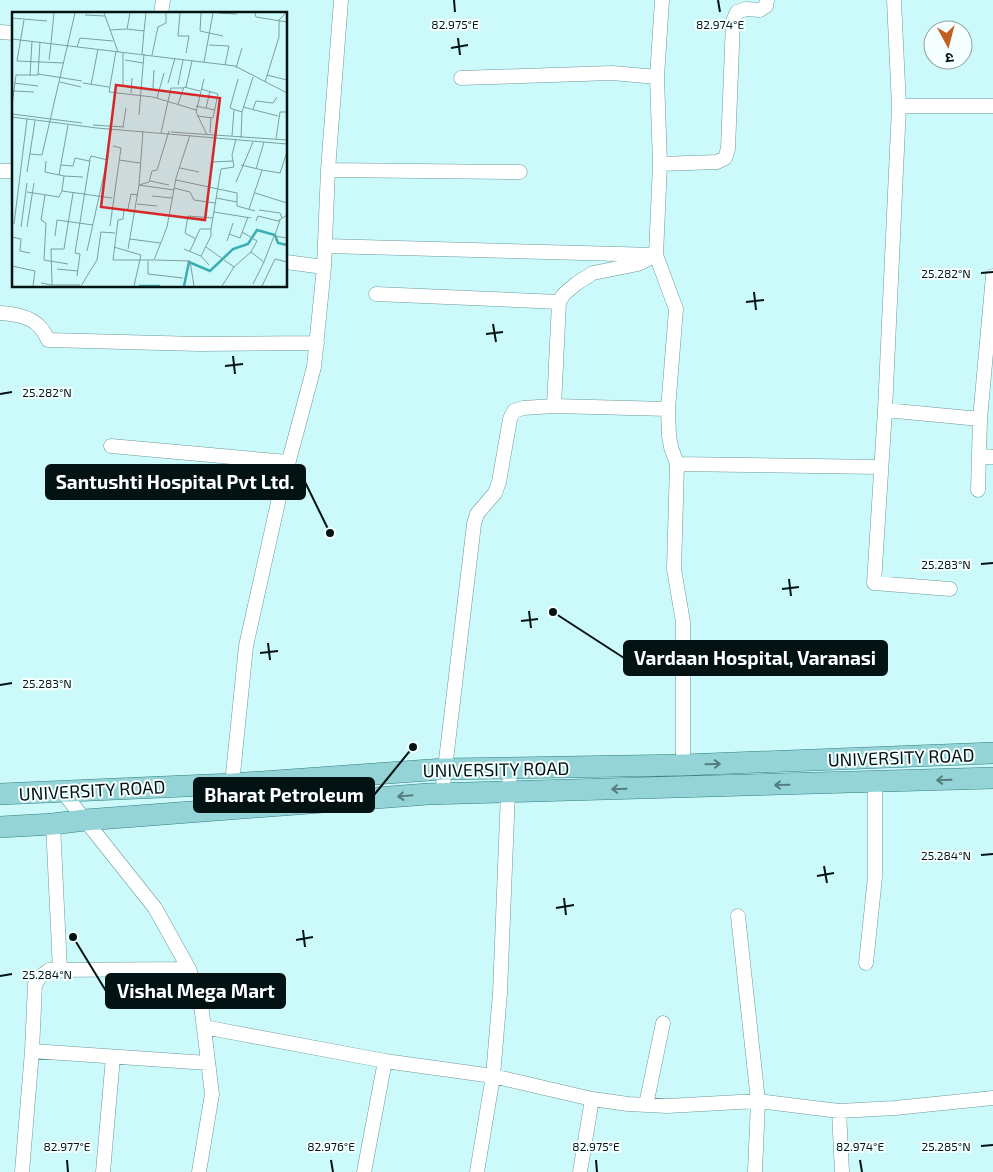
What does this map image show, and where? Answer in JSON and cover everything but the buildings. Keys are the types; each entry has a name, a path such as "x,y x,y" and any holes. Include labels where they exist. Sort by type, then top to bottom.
{"main road":[{"name":"UNIVERSITY ROAD","path":"0,794 232,784 444,769 683,765 993,753"},
{"path":"0,827 442,794 993,778"}],"street":[{"path":"232,784 246,646 279,498 314,367 324,267 328,170 340,0"},
{"path":"662,0 657,77 660,164 656,254 676,308 668,409 670,441 677,464 674,569 683,622 683,765"},
{"path":"660,164 717,162 725,158 728,149 733,21 736,12 746,9 760,10 766,6 767,0"},
{"path":"894,0 899,106 885,410 874,583 950,589"},
{"path":"460,78 612,73 657,77"},
{"path":"899,106 993,106"},
{"path":"328,170 520,172"},
{"path":"325,246 656,254"},
{"path":"554,406 560,302 564,294 593,273 638,264 656,254"},
{"path":"288,262 324,267"},
{"path":"978,490 986,457 980,419 993,276"},
{"path":"376,294 560,302"},
{"path":"0,313 18,314 36,324 41,327 48,340 200,344 317,343"},
{"path":"442,794 474,524 477,514 495,494 499,482 510,419 514,411 524,408 554,406 668,409"},
{"path":"885,410 980,419"},
{"path":"111,446 288,462"},
{"path":"677,464 880,467"},
{"path":"477,1172 493,1076 500,993 510,768"},
{"path":"866,963 875,877 875,782"},
{"path":"62,791 155,908 189,970 201,1004 212,1094 199,1172"},
{"path":"53,824 60,970"},
{"path":"738,916 758,1101 754,1172"},
{"path":"22,1172 32,1051 35,984 40,976 49,970 189,970"},
{"path":"646,1105 663,1023"},
{"path":"204,1027 385,1061 493,1076 592,1099 628,1104 667,1106 758,1101 839,1111 895,1108 993,1098"},
{"path":"32,1051 208,1063"},
{"path":"103,1172 113,1057"},
{"path":"364,1172 385,1061"},
{"path":"580,1172 592,1099"},
{"path":"839,1111 842,1172"}],"place":[{"name":"Santushti Hospital Pvt Ltd.","path":"330,533"},
{"name":"Vardaan Hospital, Varanasi","path":"553,612"},
{"name":"Bharat Petroleum","path":"413,747"},
{"name":"Vishal Mega Mart","path":"73,937"}]}
